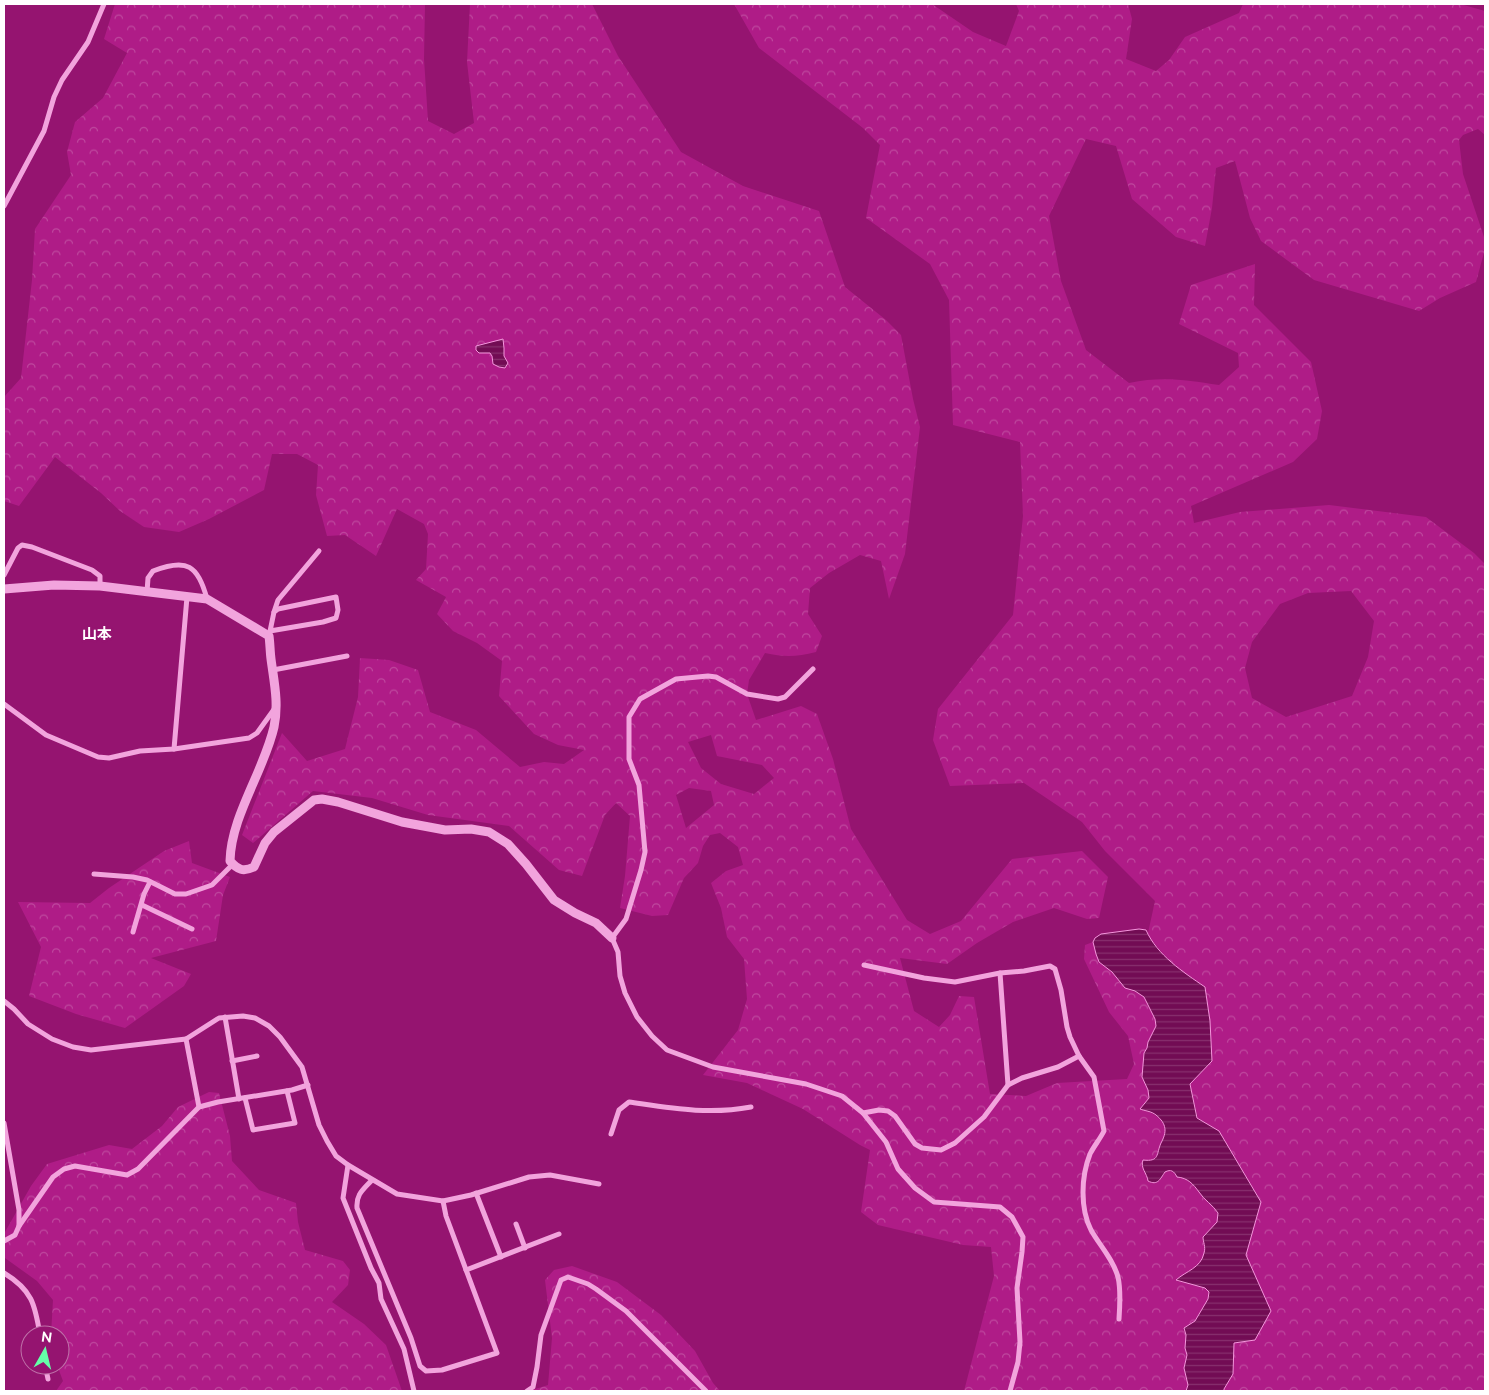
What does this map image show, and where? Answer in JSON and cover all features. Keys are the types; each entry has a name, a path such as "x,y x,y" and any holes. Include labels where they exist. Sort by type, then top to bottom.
{"street":[{"path":"4,206 44,131 54,97 62,80 88,42 104,4"},
{"path":"4,575 22,544 92,570 100,576 100,586"},
{"path":"319,550 278,600 274,612 270,633 277,706 274,728 263,761 240,816 230,850 230,861 236,868 247,871 254,867 265,843 274,832 314,800 322,799 338,802 402,822 445,830 471,829 489,832 508,844 554,900 596,923 612,938 618,952 620,976 637,1017 666,1050 713,1067 806,1084 842,1096 863,1113 886,1142 898,1169 915,1188 934,1202 1000,1207 1012,1217 1023,1237 1017,1288 1019,1352 1010,1391"},
{"path":"147,592 148,578 152,570 176,564 189,566 197,574 207,599"},
{"path":"4,588 54,585 100,586 207,599 270,633 336,618 338,610 336,597 278,609 274,612"},
{"path":"174,749 187,597"},
{"path":"273,670 348,656"},
{"path":"612,938 626,919 646,852 640,785 629,759 629,717 640,698 676,679 708,676 716,677 747,694 778,699 785,697 813,669"},
{"path":"4,704 46,735 98,757 109,758 140,752 249,738 257,733 277,706"},
{"path":"94,874 133,877 150,882 176,894 186,894 212,885 233,864"},
{"path":"133,932 144,894 150,882"},
{"path":"142,905 192,929"},
{"path":"864,965 924,978 956,982 1050,966 1055,969 1061,990 1067,1027 1079,1056 1094,1077 1104,1131 1090,1154 1083,1191 1086,1214 1091,1229 1114,1264 1118,1278 1119,1319"},
{"path":"1000,973 1008,1085"},
{"path":"4,1001 28,1024 52,1039 73,1047 91,1050 186,1039 219,1018 243,1016 255,1018 269,1026 280,1037 302,1067 319,1125 326,1141 336,1156 397,1194 443,1201 476,1194 529,1177 550,1175 599,1184"},
{"path":"225,1017 239,1099"},
{"path":"186,1039 199,1107"},
{"path":"232,1061 257,1056"},
{"path":"863,1113 878,1110 888,1111 895,1116 915,1144 922,1148 941,1150 955,1143 978,1122 1008,1085 1022,1078 1058,1067 1079,1056"},
{"path":"4,1241 15,1235 19,1226 53,1177 64,1169 75,1166 127,1175 138,1169 199,1107 288,1091 308,1085"},
{"path":"246,1098 253,1130 295,1123 288,1091"},
{"path":"611,1134 619,1110 628,1102 687,1111 730,1111 751,1107"},
{"path":"4,1123 19,1210 19,1226"},
{"path":"348,1165 343,1198 371,1268 380,1284 381,1300 404,1349 414,1391"},
{"path":"372,1180 361,1192 357,1200 357,1208 408,1329 420,1366 426,1371 442,1370 498,1353 446,1216 443,1201"},
{"path":"476,1194 501,1257"},
{"path":"516,1224 525,1248"},
{"path":"466,1270 559,1234"},
{"path":"4,1272 19,1284 30,1298 36,1312 38,1325"},
{"path":"527,1391 533,1387 544,1324 561,1280 568,1277 596,1289 626,1311 706,1391"},
{"path":"47,1375 48,1380"}],"green space":[{"path":"115,4 425,4 424,59 428,121 454,134 474,123 467,62 470,4 592,4 618,56 681,152 743,186 819,211 845,287 886,320 901,335 920,427 905,554 889,599 881,561 860,555 829,573 810,588 808,614 822,636 816,652 790,656 765,653 749,680 747,694 756,720 801,706 817,714 833,759 851,829 907,920 930,934 961,921 1012,859 1082,851 1108,877 1099,918 1087,919 1054,908 1013,922 977,943 947,964 900,958 914,1011 939,1027 950,1015 959,996 974,997 990,1094 1026,1096 1057,1083 1127,1079 1134,1064 1128,1036 1109,1012 1084,959 1085,945 1093,942 1099,962 1112,972 1122,985 1144,997 1157,1023 1144,1053 1142,1077 1148,1090 1149,1098 1141,1107 1142,1110 1152,1113 1164,1124 1166,1133 1156,1157 1142,1166 1147,1176 1161,1179 1164,1173 1168,1171 1176,1173 1177,1177 1188,1181 1214,1208 1218,1217 1218,1221 1205,1236 1202,1260 1177,1281 1205,1288 1209,1292 1208,1299 1195,1321 1183,1329 1186,1335 1185,1348 1187,1355 1184,1368 1188,1385 1186,1391 964,1391 994,1276 991,1247 963,1245 878,1225 861,1212 870,1150 803,1109 747,1083 703,1075 738,1030 747,999 744,959 727,937 721,908 711,883 726,871 743,865 738,847 720,833 710,835 703,846 698,863 684,878 668,915 652,916 620,908 625,876 630,816 616,803 605,815 582,876 559,870 509,826 428,815 372,798 313,791 253,843 242,835 282,733 307,761 345,749 358,697 360,658 389,660 418,670 430,712 476,730 520,767 544,762 564,764 584,750 558,745 534,734 499,696 502,661 477,643 453,631 437,614 446,597 416,580 426,569 428,534 424,524 397,509 376,556 345,535 327,536 316,495 318,465 297,454 272,454 264,490 209,519 179,532 144,527 120,511 101,493 55,457 19,506 4,501 4,397 21,378 32,280 35,229 71,175 67,152 75,122 103,98 127,53 104,39","holes":["711,735 717,756 762,765 774,778 754,794 721,784 701,768 688,742","689,788 711,791 714,805 686,828 676,795"]},
{"path":"734,4 932,4 973,32 1006,46 1019,11 1016,4 1128,4 1132,19 1126,59 1156,71 1169,60 1185,37 1239,13 1243,4 1460,4 1485,11 1485,135 1478,129 1463,135 1459,140 1463,174 1485,240 1485,249 1476,282 1440,298 1419,311 1314,280 1261,241 1250,218 1235,161 1216,168 1212,208 1205,246 1176,237 1132,199 1116,146 1086,139 1049,216 1061,281 1086,350 1129,383 1163,379 1219,385 1239,367 1238,353 1179,324 1191,285 1255,264 1254,305 1311,362 1322,411 1317,439 1293,462 1191,506 1194,523 1240,512 1329,505 1426,517 1474,553 1485,564 1485,1391 1224,1391 1233,1374 1234,1343 1271,1311 1246,1255 1261,1201 1219,1131 1198,1118 1190,1084 1212,1061 1210,1021 1205,987 1172,964 1148,936 1155,901 1105,851 1082,822 1024,783 950,786 933,740 938,709 1013,615 1023,516 1020,442 953,425 949,300 930,264 866,218 880,145 863,128 759,48","holes":["1351,591 1374,621 1368,657 1352,696 1286,717 1252,698 1245,668 1252,642 1280,604 1308,593"]},
{"path":"189,841 192,863 230,877 223,895 216,941 151,958 191,974 184,986 125,1028 76,1014 29,996 41,947 18,902 90,903 164,851"},
{"path":"209,1092 219,1093 230,1136 232,1161 259,1190 296,1203 298,1222 305,1250 343,1261 350,1270 348,1285 332,1302 364,1324 386,1345 402,1391 56,1391 63,1381 61,1375 70,1375 70,1325 52,1325 53,1300 37,1281 5,1258 5,1232 31,1186 47,1164 109,1145 132,1149 162,1126 178,1107"},
{"path":"572,1266 617,1282 661,1315 695,1351 713,1383 720,1391 529,1391 548,1385 552,1338 545,1280 554,1270"}],"shaded area":[{"path":"503,339 504,356 508,363 505,368 493,364 490,353 479,353 476,350 476,346"},
{"path":"1139,929 1146,930 1164,955 1205,987 1210,1021 1212,1061 1190,1084 1197,1118 1219,1131 1261,1202 1246,1255 1271,1311 1255,1340 1234,1343 1233,1374 1224,1391 1186,1391 1188,1385 1184,1368 1187,1355 1184,1328 1195,1321 1208,1299 1209,1292 1205,1288 1176,1280 1200,1262 1205,1251 1203,1237 1217,1222 1218,1213 1192,1184 1187,1180 1177,1177 1172,1171 1165,1172 1154,1183 1148,1181 1142,1166 1143,1160 1155,1158 1165,1132 1164,1125 1156,1115 1140,1109 1149,1098 1148,1090 1142,1077 1144,1053 1156,1026 1155,1019 1144,997 1135,991 1125,988 1112,972 1099,962 1093,942 1101,934"}],"district":[{"name":"山本","path":"97,634"}]}
